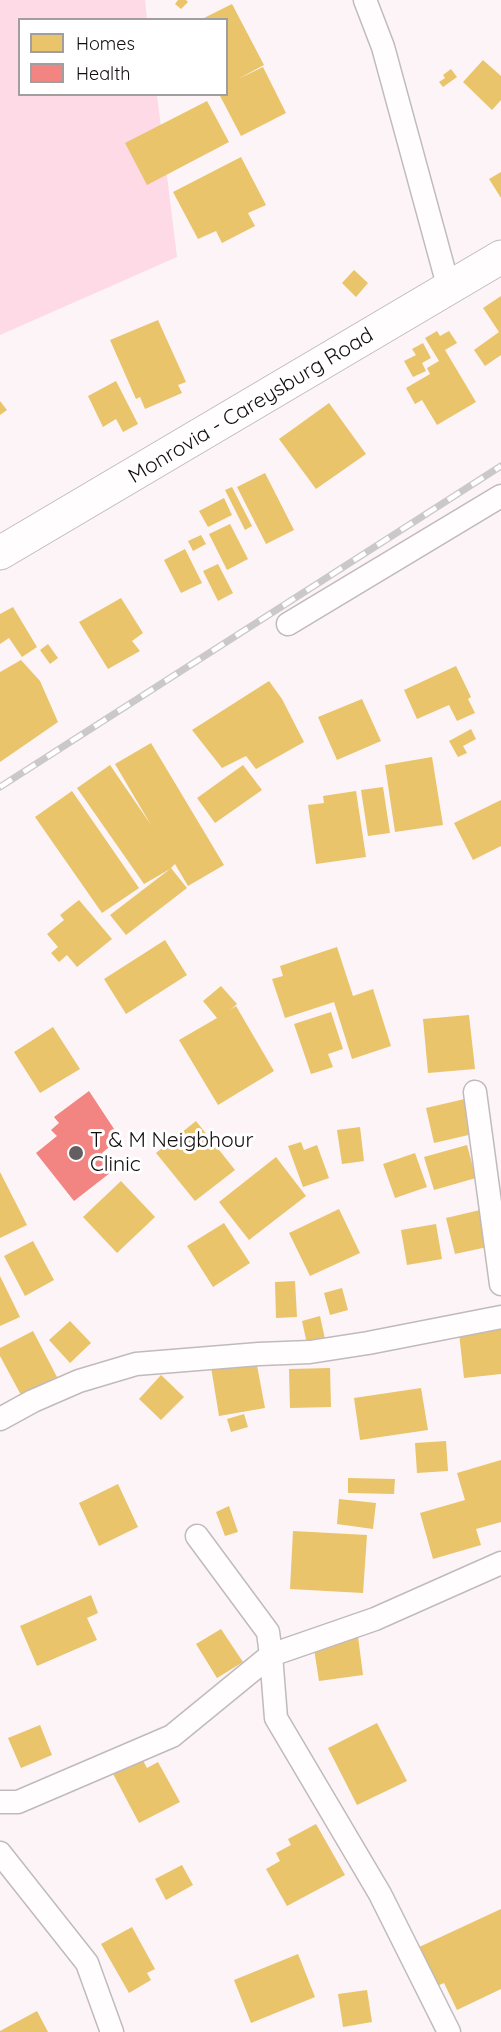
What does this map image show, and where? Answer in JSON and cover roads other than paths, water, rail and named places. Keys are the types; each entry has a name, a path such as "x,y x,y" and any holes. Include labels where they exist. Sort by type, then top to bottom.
{"main road":[{"name":"Monrovia - Careysburg Road","path":"0,553 501,257"}],"street":[{"path":"365,0 383,47 449,289"},
{"path":"288,624 501,495"},
{"path":"475,1092 501,1284"},
{"path":"0,1419 33,1401 79,1381 136,1364 310,1352 501,1317"},
{"path":"197,1536 268,1632 276,1719 380,1894 449,2032"},
{"path":"0,1802 18,1802 172,1736 271,1655 375,1619 501,1563"},
{"path":"0,1853 87,1963 112,2032"}],"railway":[{"path":"0,787 501,466"}],"place":[{"name":"T & M Neigbhour Clinic","path":"76,1153"}]}
